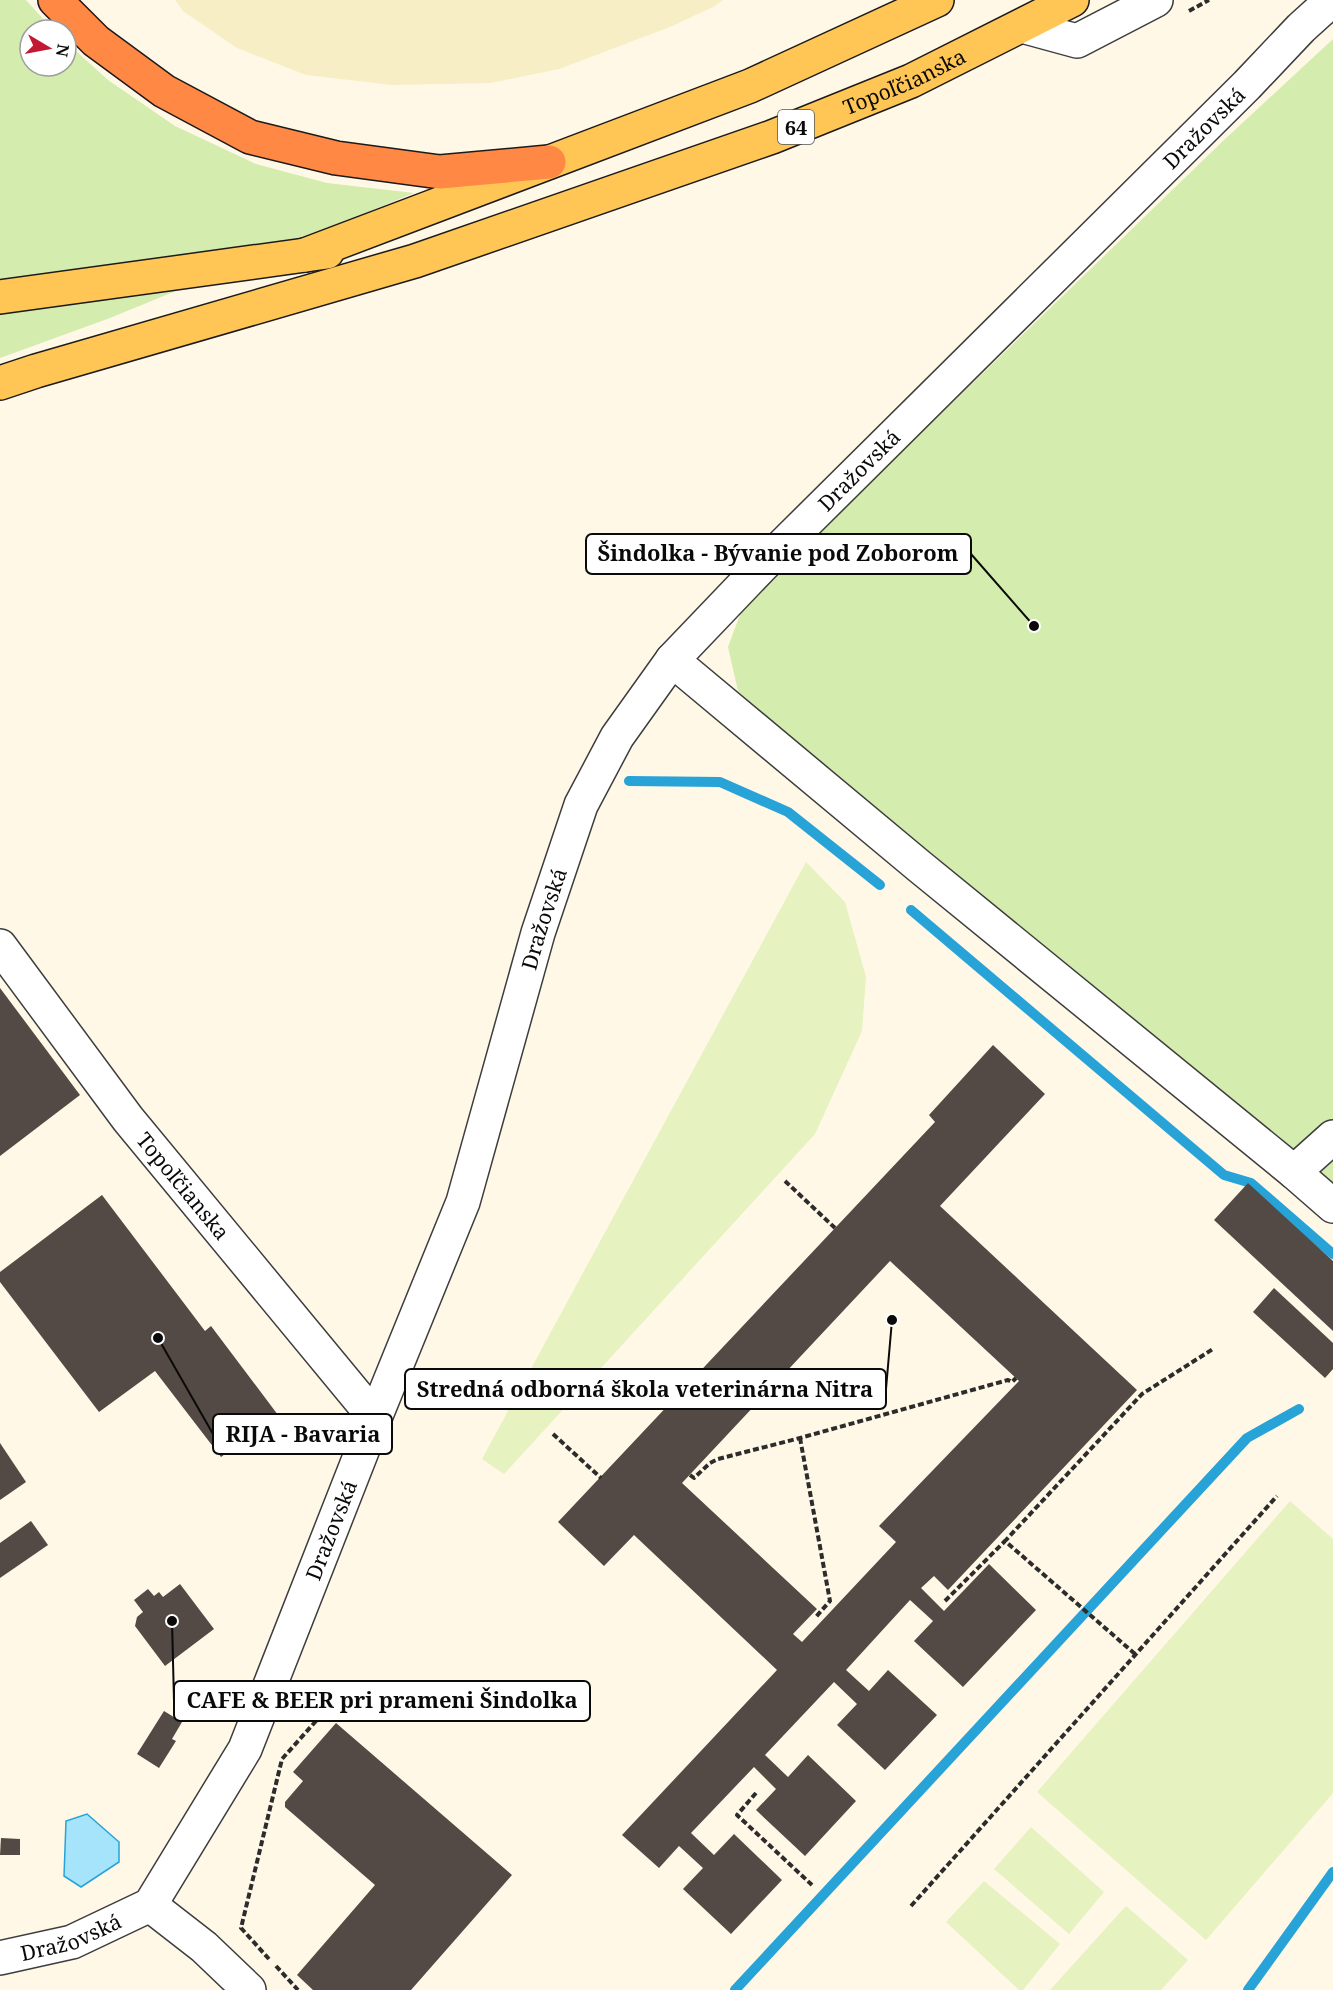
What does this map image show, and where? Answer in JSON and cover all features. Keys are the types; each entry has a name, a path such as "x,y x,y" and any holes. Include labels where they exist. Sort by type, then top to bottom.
{"highway":[{"path":"55,0 96,41 164,91 250,137 336,159 440,172 549,162"}],"main road":[{"path":"305,255 750,86 937,0"},
{"name":"Topoľčianska","path":"562,210 783,133 911,81 1072,0"},
{"path":"0,297 305,255 562,210"},
{"path":"0,383 36,370 415,261 562,210"}],"street":[{"path":"1022,26 1077,41 1156,0"},
{"name":"Dražovská","path":"0,1958 72,1942 150,1905 245,1749 463,1202 538,933 581,805 617,737 672,660 760,568 1301,28 1332,0"},
{"path":"672,660 1333,1206"},
{"name":"Topoľčianska","path":"0,946 128,1119 375,1418"},
{"path":"1294,1172 1333,1137"},
{"path":"150,1905 204,1947 249,1990"}],"path":[{"path":"785,1181 835,1228"},
{"path":"945,1601 1005,1541 1142,1394 1213,1349"},
{"path":"690,1474 694,1478 710,1463 718,1459 1008,1380 1012,1382 1016,1378"},
{"path":"553,1434 601,1478"},
{"path":"800,1438 830,1601 815,1618"},
{"path":"911,1906 1277,1496"},
{"path":"1005,1541 1135,1654"},
{"path":"298,1990 241,1928 282,1759 333,1702 325,1696"},
{"path":"756,1793 737,1815 812,1885"}],"shaded area":[{"path":"175,0 723,0 670,27 559,69 491,83 392,85 306,75 237,48 183,11"}],"green space":[{"path":"0,0 26,0 42,18 18,18 18,78 78,78 78,53 108,80 175,126 256,164 327,183 414,193 110,318 0,358"},
{"path":"1333,39 1333,1224 738,691 728,647 744,604 1223,141"},
{"path":"806,862 845,902 866,977 862,1031 815,1134 504,1474 482,1459"},
{"path":"1290,1501 1333,1539 1333,1793 1206,1940 1037,1792"},
{"path":"1031,1827 1104,1892 1069,1934 994,1869"},
{"path":"984,1881 1060,1944 1023,1990 1019,1990 946,1922"},
{"path":"1126,1906 1188,1960 1161,1990 1050,1990"}],"water":[{"path":"87,1814 119,1842 119,1862 81,1887 64,1876 66,1821"}],"building":[{"path":"0,988 80,1095 0,1156"},
{"path":"993,1045 1045,1094 940,1206 1137,1390 948,1590 934,1576 921,1588 944,1611 989,1564 1036,1610 963,1687 914,1641 933,1621 910,1600 846,1670 869,1691 888,1670 937,1715 885,1770 837,1725 857,1704 834,1682 765,1755 788,1777 808,1755 856,1801 805,1856 756,1810 776,1789 754,1767 691,1833 714,1855 734,1834 782,1880 731,1934 683,1889 703,1868 679,1846 659,1868 622,1835 777,1670 634,1535 604,1566 558,1522 935,1122 929,1115","holes":["890,1261 1019,1381 879,1526 896,1542 802,1642 793,1634 817,1609 682,1483"]},
{"path":"1248,1183 1333,1261 1333,1331 1214,1220"},
{"path":"102,1195 205,1331 211,1326 278,1415 221,1457 155,1371 99,1412 0,1282 0,1272"},
{"path":"1274,1288 1333,1343 1333,1369 1325,1378 1253,1312"},
{"path":"0,1443 26,1482 0,1500"},
{"path":"31,1521 48,1545 0,1578 0,1543"},
{"path":"180,1584 214,1629 165,1666 135,1626 137,1617 143,1612 134,1600 148,1589 154,1596 159,1592 163,1597"},
{"path":"164,1711 182,1722 172,1739 176,1741 159,1768 137,1754"},
{"path":"336,1723 512,1875 411,1990 313,1990 297,1975 375,1885 285,1807 285,1802 303,1781 293,1772"},
{"path":"1,1838 20,1839 20,1855 0,1855"}],"waterway":[{"path":"629,781 720,782 788,812 880,885"},
{"path":"911,910 1224,1175 1251,1183 1333,1254"},
{"path":"735,1990 1247,1438 1299,1409"},
{"path":"1248,1990 1333,1872"}],"place":[{"name":"Šindolka - Bývanie pod Zoborom","path":"1034,626"},
{"name":"Stredná odborná škola veterinárna Nitra","path":"892,1320"},
{"name":"RIJA - Bavaria","path":"158,1338"},
{"name":"CAFE & BEER pri prameni Šindolka","path":"172,1621"}]}
